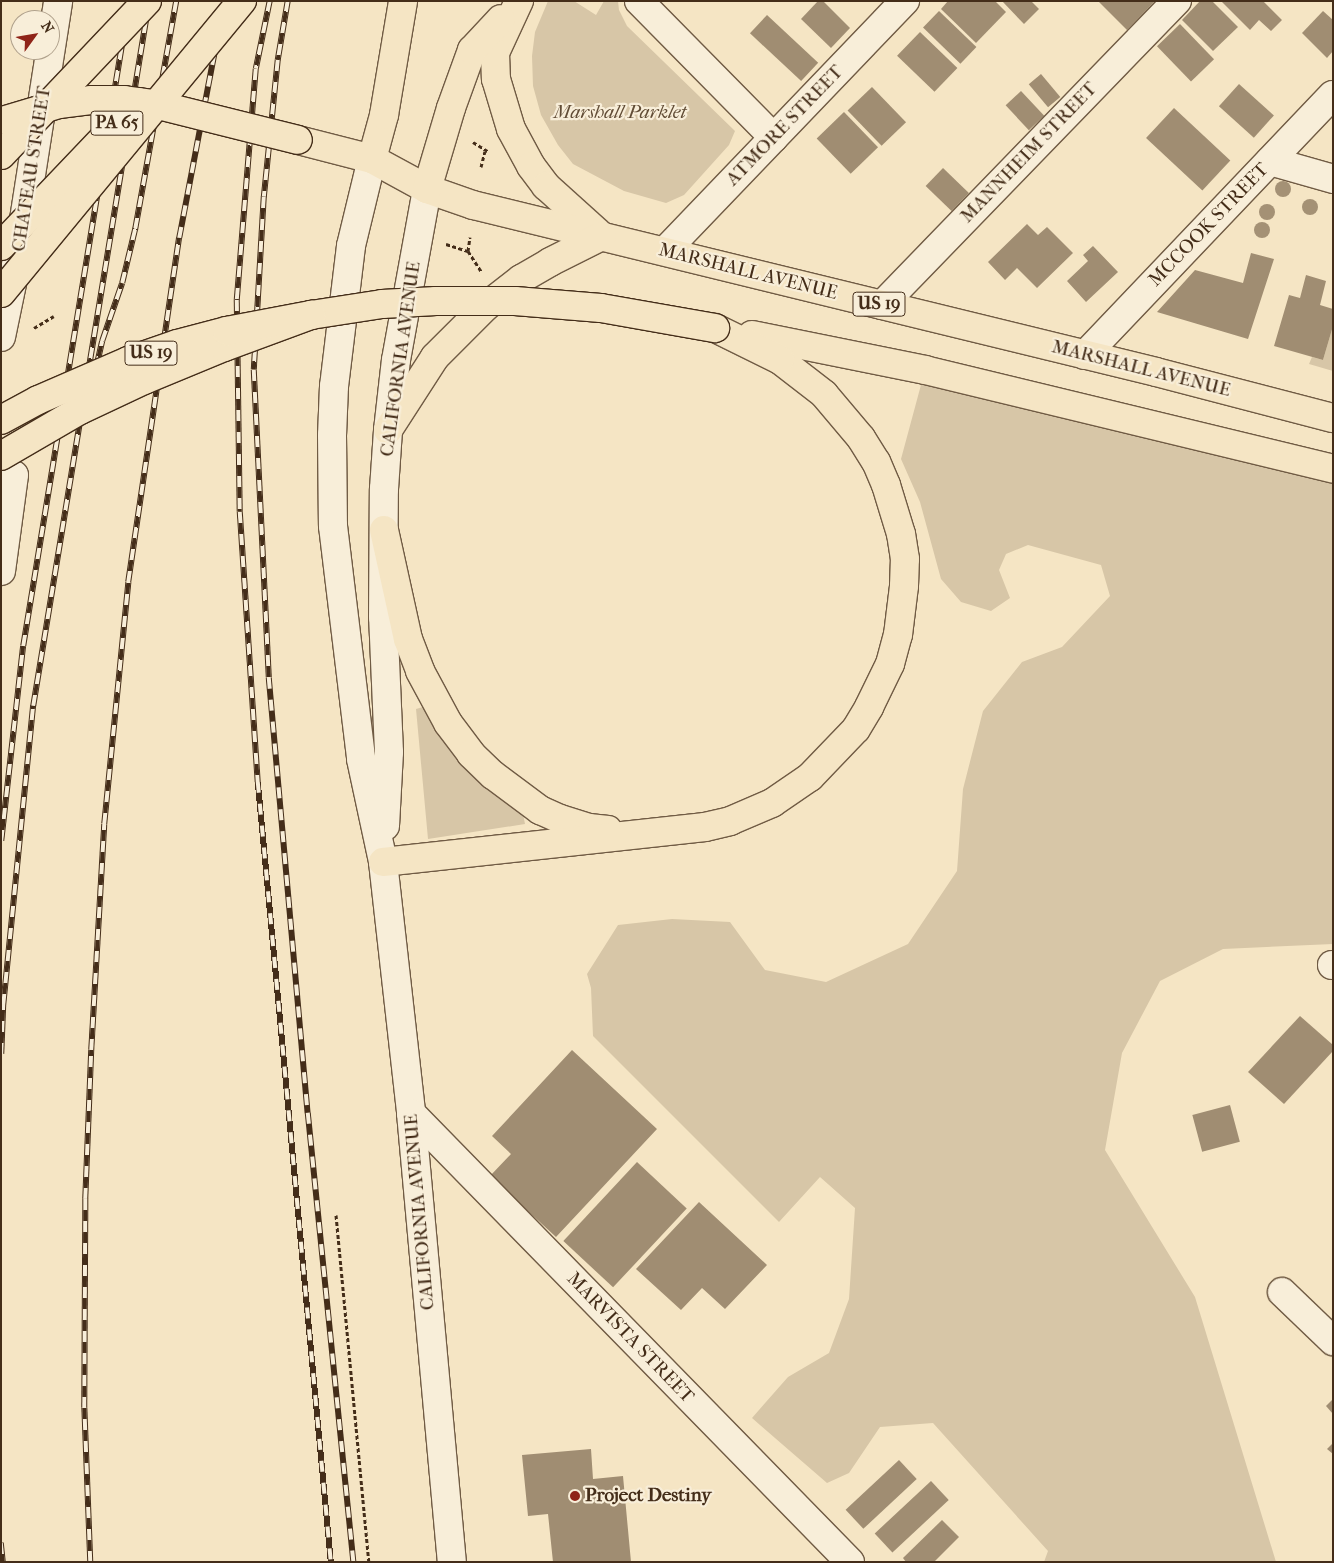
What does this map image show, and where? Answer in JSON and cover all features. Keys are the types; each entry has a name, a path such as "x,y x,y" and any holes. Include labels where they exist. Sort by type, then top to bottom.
{"main road":[{"path":"1,155 147,1"},
{"name":"PA 65","path":"1,246 234,1"},
{"path":"1,293 242,1"},
{"path":"372,159 384,115 403,1"},
{"path":"388,430 435,357 485,307 521,279 602,236 546,186 531,166 511,129 496,79 495,53 518,1"},
{"name":"CALIFORNIA AVENUE","path":"427,189 451,108 472,50 518,1"},
{"name":"US 19","path":"1,124 27,112 59,104 124,100 158,105 372,159"},
{"name":"MARSHALL AVENUE","path":"372,159 427,189 473,204 1333,418"},
{"name":"US 19","path":"1,420 53,393 128,360 177,344 227,331 382,304 436,301 515,301 601,308 715,328 925,370 1333,469"},
{"path":"1,456 80,410 144,380 224,347 311,315"},
{"path":"383,862 705,827 737,819 772,803 810,777 850,736 869,708 890,664 902,611 905,560 901,534 886,485 876,462 861,438 824,394 803,376 760,349 715,328"},
{"path":"384,530 400,611 420,671 448,724 471,754 513,791 540,810 560,819 589,828 646,834"}],"street":[{"name":"CHATEAU STREET","path":"1,337 20,245 58,1"},
{"path":"639,1 774,138"},
{"name":"ATMORE STREET","path":"665,251 905,1"},
{"name":"MANNHEIM STREET","path":"882,305 1176,1"},
{"name":"MCCOOK STREET","path":"1085,355 1333,96"},
{"path":"1,124 21,150 32,170"},
{"name":"CALIFORNIA AVENUE","path":"372,159 351,246 334,386 332,444 334,526 361,759 383,862 411,1113 452,1562"},
{"path":"1270,161 1333,179"},
{"name":"CALIFORNIA AVENUE","path":"383,862 389,752 383,617 388,430 396,360 427,189"},
{"path":"1,483 14,475 1,571"},
{"name":"MARVISTA STREET","path":"411,1113 850,1562"},
{"path":"1282,1292 1333,1341"}],"path":[{"path":"482,167 485,151"},
{"path":"468,252 470,237"},
{"path":"444,244 468,252 482,272"},
{"path":"336,1215 369,1562"}],"green space":[{"name":"Marshall Parklet","path":"548,1 574,1 596,15 604,1 618,1 619,10 627,26 735,131 729,145 684,195 666,203 624,191 573,164 558,145 541,115 533,86 532,56 535,32"},
{"path":"1333,326 1333,371 1309,364 1312,357 1323,360"},
{"path":"925,370 1333,469 1333,944 1223,949 1160,981 1122,1053 1105,1150 1195,1297 1276,1562 1044,1562 1048,1551 933,1423 880,1427 849,1473 827,1483 752,1418 788,1377 829,1353 849,1299 855,1208 820,1177 779,1222 593,1036 591,988 587,974 618,925 672,919 730,922 765,970 826,982 908,944 957,871 963,789 983,711 1022,662 1062,647 1110,596 1101,565 1028,545 1006,554 999,570 1010,598 991,611 961,602 941,579 920,502 901,459"},
{"path":"423,707 432,725 451,752 480,781 510,806 523,814 525,824 428,839 416,709"}],"building":[{"path":"818,1 823,1 850,28 831,48 801,19"},
{"path":"948,1 995,1 1006,12 976,43 941,9"},
{"path":"1002,1 1031,1 1039,9 1024,24"},
{"path":"1098,1 1155,1 1127,30"},
{"path":"1200,1 1212,1 1238,27 1213,51 1182,20"},
{"path":"1221,1 1263,1 1282,20 1271,31 1259,20 1250,30"},
{"path":"939,11 976,47 960,64 923,28"},
{"path":"1323,11 1333,20 1333,51 1327,58 1302,33"},
{"path":"767,15 818,63 801,81 750,33"},
{"path":"1180,24 1214,59 1191,81 1157,46"},
{"path":"920,32 957,68 934,92 897,56"},
{"path":"1041,74 1060,97 1048,107 1029,84"},
{"path":"1239,84 1274,115 1254,138 1219,106"},
{"path":"872,87 906,122 882,146 848,111"},
{"path":"1021,91 1044,116 1029,130 1006,105"},
{"path":"1174,108 1230,161 1202,190 1146,138"},
{"path":"844,112 878,147 851,174 817,138"},
{"path":"943,168 969,193 952,211 926,186"},
{"path":"1027,224 1038,235 1047,227 1073,253 1037,288 1017,268 1005,280 988,262"},
{"path":"1093,246 1118,272 1086,302 1067,281 1088,261 1083,255"},
{"path":"1251,253 1274,259 1248,339 1157,312 1195,270 1243,283"},
{"path":"1306,275 1326,281 1320,305 1333,309 1333,326 1323,360 1274,346 1289,295 1300,298"},
{"path":"1300,1016 1333,1045 1333,1051 1284,1104 1248,1072"},
{"path":"572,1050 657,1129 556,1237 490,1176 511,1154 492,1136"},
{"path":"1230,1105 1240,1142 1202,1152 1192,1115"},
{"path":"637,1162 687,1208 613,1287 563,1241"},
{"path":"699,1202 767,1265 725,1309 702,1288 681,1310 636,1269"},
{"path":"1333,1399 1333,1414 1326,1406"},
{"path":"1333,1443 1333,1454 1327,1449"},
{"name":"Project Destiny","path":"591,1449 593,1479 623,1476 631,1562 553,1562 548,1514 528,1516 522,1455"},
{"path":"899,1460 917,1479 863,1529 846,1510"},
{"path":"931,1481 949,1500 892,1553 875,1534"},
{"path":"942,1520 959,1537 934,1562 906,1562 903,1558"}],"railway":[{"path":"1,841 23,646 129,1"},
{"path":"1,1054 3,1005 33,706 149,1"},
{"path":"91,389 102,341 122,283 135,229 176,1"},
{"path":"90,1562 84,1408 85,1199 91,1050 104,824 128,582 179,238 224,1"},
{"path":"270,1 256,69 237,300 240,512 258,782 331,1562"},
{"path":"288,1 278,60 264,197 254,370 269,678 308,1113 354,1562"},
{"path":"1,1543 3,1562"}],"place":[{"name":"Project Destiny","path":"575,1496"}]}
